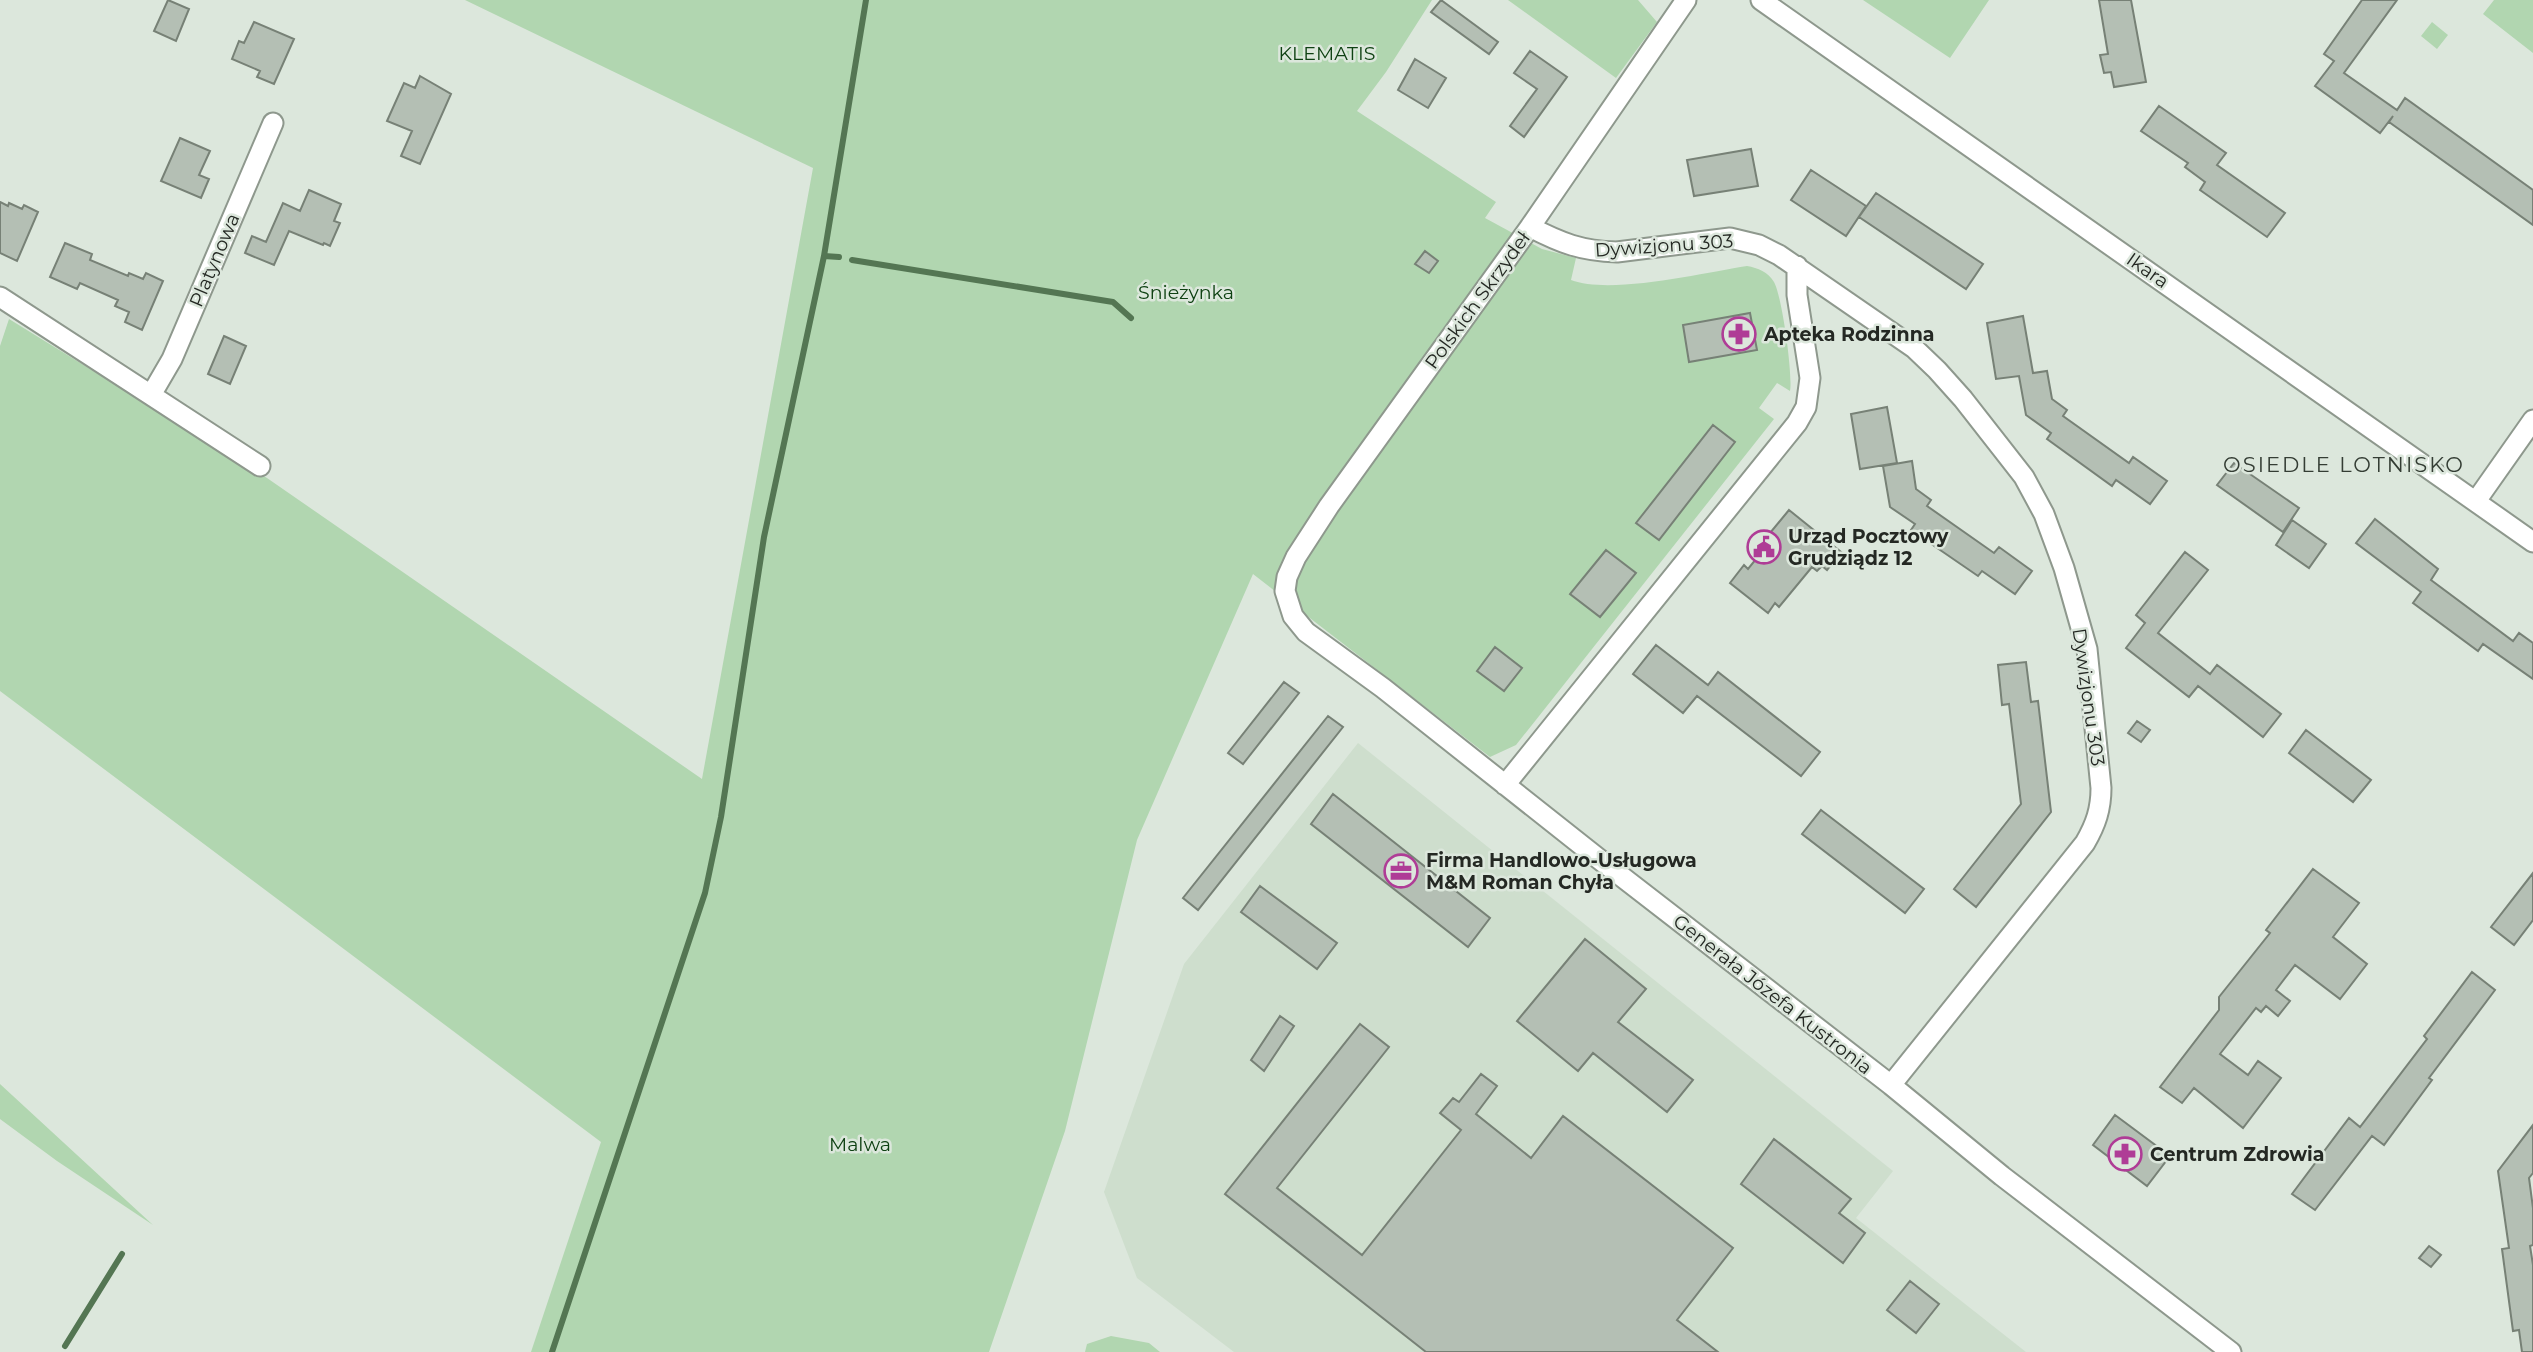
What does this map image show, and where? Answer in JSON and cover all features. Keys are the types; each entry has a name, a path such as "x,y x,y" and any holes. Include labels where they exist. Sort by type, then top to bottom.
{"street":[{"name":"Polskich Skrzydeł","path":"1288,606 1285,591 1287,578 1296,557 1345,484 1530,227 1686,0"},
{"name":"Ikara","path":"1761,0 2533,542"},
{"name":"Platynowa","path":"151,395 172,359 273,123"},
{"name":"Dywizjonu 303","path":"1530,227 1570,246 1598,251 1617,252 1717,239 1742,240 1759,245 1797,266 1914,348 1937,370 2024,477 2044,514 2064,568 2087,649 2101,807 2094,828 2085,843 1891,1085"},
{"path":"1505,785 1797,423 1806,407 1810,378 1797,296 1797,266"},
{"path":"0,297 260,466"},
{"path":"2476,501 2533,420"},
{"name":"Generała Józefa Kustronia","path":"1288,606 1306,632 1383,688 1891,1085 2002,1176 2231,1352"}],"shaded area":[{"path":"1358,743 1893,1171 1856,1218 2026,1352 1234,1352 1137,1278 1104,1192 1184,964"}],"green space":[{"path":"465,0 1432,0 1386,72 1357,111 1496,202 1485,218 1542,249 1576,258 1571,280 1588,284 1632,284 1747,266 1762,271 1774,282 1786,336 1790,391 1777,383 1759,408 1774,419 1516,745 1490,757 1253,574 1137,840 1065,1131 989,1352 531,1352 601,1142 0,691 0,346 9,319 267,478 702,779 813,168"},
{"path":"1508,0 1638,0 1657,22 1616,78"},
{"path":"1863,0 1989,0 1950,58"},
{"path":"2494,0 2533,0 2533,53 2483,14"},
{"path":"2432,22 2448,35 2437,49 2421,36"},
{"path":"0,1084 153,1225 0,1119"},
{"path":"1111,1336 1149,1343 1160,1352 1085,1352 1087,1344"}],"building":[{"path":"168,0 189,9 176,41 154,31"},
{"path":"1441,0 1498,42 1489,54 1431,12"},
{"path":"2099,0 2131,0 2146,82 2114,87 2111,72 2104,73 2100,55 2108,54"},
{"path":"2362,0 2397,0 2344,73 2397,110 2405,98 2533,190 2533,225 2389,122 2393,116 2380,133 2315,86 2334,61 2324,54"},
{"path":"254,22 294,39 274,84 257,77 260,71 232,59 239,41 244,43"},
{"path":"1530,51 1567,77 1524,137 1510,126 1537,89 1514,73"},
{"path":"1415,59 1446,78 1428,108 1398,90"},
{"path":"420,76 451,94 420,164 401,156 412,131 387,121 404,83 415,88"},
{"path":"2159,106 2226,153 2217,165 2285,213 2267,237 2200,190 2205,182 2185,167 2188,163 2141,131"},
{"path":"180,138 210,151 199,175 209,179 201,198 161,181"},
{"path":"1751,149 1758,186 1694,196 1687,160"},
{"path":"1811,170 1866,206 1846,236 1791,200"},
{"path":"309,190 341,204 334,221 340,223 330,246 289,231 274,265 245,253 252,236 266,242 283,203 300,211"},
{"path":"1876,193 1983,264 1966,289 1859,217"},
{"path":"0,202 22,209 24,205 38,212 17,261 0,253"},
{"path":"65,243 92,254 90,260 128,276 129,273 143,279 146,273 163,281 142,330 125,322 129,312 115,306 118,300 80,283 77,289 50,277"},
{"path":"1425,251 1438,261 1429,273 1415,264"},
{"path":"1750,313 1757,350 1689,362 1683,325"},
{"path":"2023,316 2033,373 2047,371 2052,399 2067,410 2063,416 2129,463 2133,457 2167,481 2150,504 2116,480 2112,486 2047,439 2051,433 2026,415 2019,376 1996,379 1987,323"},
{"path":"224,336 246,346 230,384 208,374"},
{"path":"1887,407 1897,463 1860,469 1851,414"},
{"path":"1713,425 1735,442 1659,540 1636,523"},
{"path":"1912,461 1916,489 1931,500 1927,506 1994,553 1999,547 2032,571 2015,594 1982,571 1978,576 1911,530 1915,524 1890,507 1883,466"},
{"path":"2234,463 2299,508 2283,532 2217,485"},
{"path":"1789,510 1841,552 1827,570 1822,566 1817,571 1812,567 1779,607 1775,603 1768,613 1730,583 1744,565 1748,569 1774,537 1770,533"},
{"path":"2375,519 2438,569 2431,580 2513,641 2519,633 2533,643 2533,679 2483,644 2478,651 2413,603 2421,592 2356,543"},
{"path":"2292,520 2326,544 2309,568 2276,545"},
{"path":"1606,550 1636,573 1600,617 1570,594"},
{"path":"2185,552 2208,570 2158,633 2210,674 2217,665 2281,714 2263,737 2198,686 2189,697 2126,648 2145,623 2136,615"},
{"path":"1656,645 1708,685 1718,672 1820,752 1801,776 1697,696 1683,713 1633,674"},
{"path":"1495,647 1522,668 1504,691 1477,671"},
{"path":"2026,662 2031,702 2038,701 2051,812 1976,907 1954,889 2021,804 2009,704 2002,705 1998,665"},
{"path":"1284,682 1299,693 1243,764 1228,753"},
{"path":"1328,716 1343,727 1198,910 1183,898"},
{"path":"2137,721 2150,730 2141,742 2128,733"},
{"path":"2306,730 2371,780 2353,802 2289,753"},
{"name":"Firma Handlowo-Usługowa M&M Roman Chyła","path":"1333,794 1490,918 1468,947 1311,824"},
{"path":"1821,810 1924,889 1905,913 1802,834"},
{"path":"2313,869 2359,903 2333,937 2367,964 2340,999 2295,965 2276,990 2290,1001 2278,1016 2266,1006 2261,1012 2256,1008 2220,1054 2248,1075 2258,1061 2281,1078 2243,1128 2194,1088 2182,1103 2160,1087 2219,1010 2219,997 2270,933 2266,930"},
{"path":"2533,873 2533,920 2514,945 2491,927"},
{"path":"1260,886 1337,943 1317,969 1241,912"},
{"path":"1585,939 1646,989 1618,1022 1693,1080 1667,1112 1593,1053 1578,1071 1517,1021"},
{"path":"2472,972 2495,990 2429,1078 2432,1080 2384,1145 2372,1136 2315,1210 2292,1194 2349,1118 2360,1127 2427,1039 2424,1036"},
{"path":"1280,1016 1294,1026 1264,1071 1251,1060"},
{"path":"1360,1024 1389,1047 1277,1188 1362,1255 1461,1130 1440,1113 1453,1098 1459,1102 1481,1074 1497,1086 1476,1114 1531,1158 1563,1116 1733,1248 1677,1320 1718,1352 1426,1352 1225,1194"},
{"path":"2115,1115 2170,1156 2147,1186 2093,1145"},
{"path":"2533,1125 2533,1173 2529,1178 2533,1208 2533,1245 2530,1246 2533,1265 2533,1352 2522,1352 2519,1330 2513,1331 2502,1249 2509,1248 2498,1171"},
{"path":"1774,1139 1851,1199 1839,1213 1865,1233 1843,1263 1741,1184"},
{"path":"2429,1246 2441,1255 2431,1267 2419,1258"},
{"path":"1910,1281 1939,1304 1916,1333 1887,1310"}],"waterway":[{"path":"552,1352 705,893 721,817 764,537 824,256 866,0"},
{"path":"824,256 839,257"},
{"path":"852,260 1113,302 1131,318"},
{"path":"65,1346 122,1254"}],"place":[{"name":"Apteka Rodzinna","path":"1739,334"},
{"name":"Urząd Pocztowy Grudziądz 12","path":"1764,547"},
{"name":"Firma Handlowo-Usługowa M&M Roman Chyła","path":"1401,871"},
{"name":"Centrum Zdrowia","path":"2125,1154"}],"district":[{"name":"OSIEDLE LOTNISKO","path":"2344,465"}],"park label":[{"name":"KLEMATIS","path":"1327,53"},
{"name":"Śnieżynka","path":"1186,292"},
{"name":"Malwa","path":"860,1144"}]}
